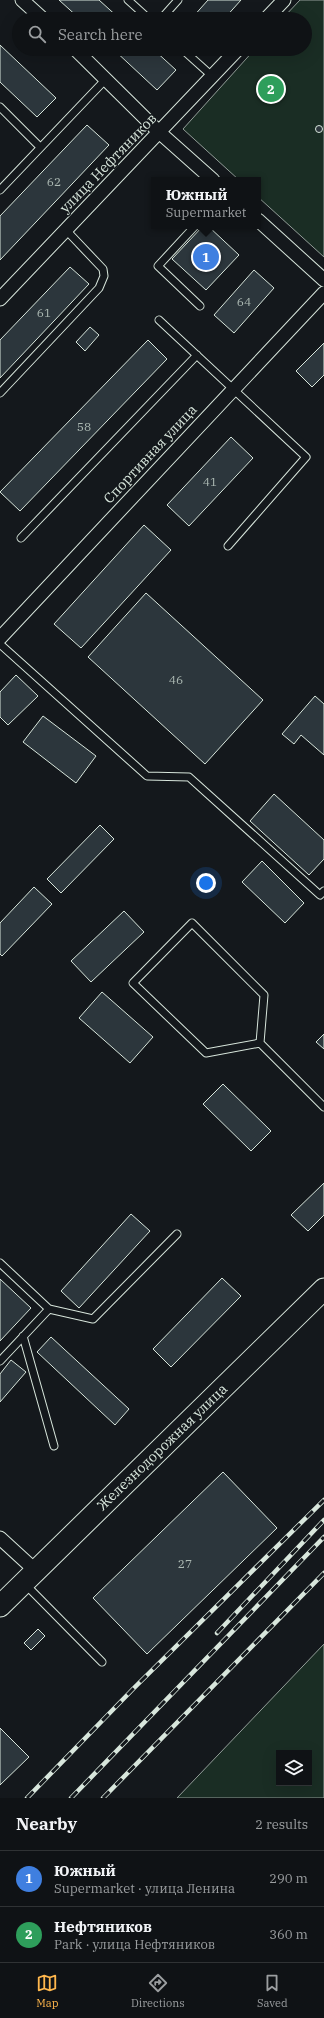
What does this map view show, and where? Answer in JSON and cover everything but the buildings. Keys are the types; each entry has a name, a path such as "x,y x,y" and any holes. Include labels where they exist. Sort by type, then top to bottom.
{"main road":[{"name":"Железнодорожная улица","path":"0,1606 324,1289"}],"street":[{"path":"22,0 35,12"},
{"path":"273,12 284,0"},
{"path":"81,56 159,132 210,177"},
{"name":"улица Нефтяников","path":"0,299 231,56"},
{"path":"261,223 324,280"},
{"name":"Спортивная улица","path":"0,638 324,293"},
{"path":"0,1538 30,1577"}],"lane":[{"path":"128,0 141,12"},
{"path":"167,12 178,0"},
{"path":"190,56 212,76"},
{"path":"0,190 106,79"},
{"path":"0,107 40,147"},
{"path":"193,229 158,266 200,306"},
{"path":"0,393 99,288 104,276 103,269 66,230"},
{"path":"159,320 306,457 228,546"},
{"path":"21,538 197,355"},
{"path":"0,644 147,776 189,778 320,895 324,891"},
{"path":"260,1043 206,1053 133,983 192,923 264,995 260,1043 324,1107"},
{"path":"0,1263 49,1309 93,1319 177,1234"},
{"path":"0,1361 49,1309"},
{"path":"23,1336 54,1446"},
{"path":"30,1577 102,1662"}],"green space":[{"path":"300,0 324,0 324,257 261,200 261,177 236,177 183,129 249,56 312,56 312,12 289,12"},
{"path":"324,1644 324,1798 177,1798"}],"railway":[{"path":"27,1798 134,1688 324,1500"},
{"path":"217,1633 324,1520"},
{"path":"71,1798 324,1537"},
{"path":"103,1798 324,1573"}],"place":[{"name":"Нефтяников","path":"271,89"},
{"name":"Южный","path":"206,257"}]}
